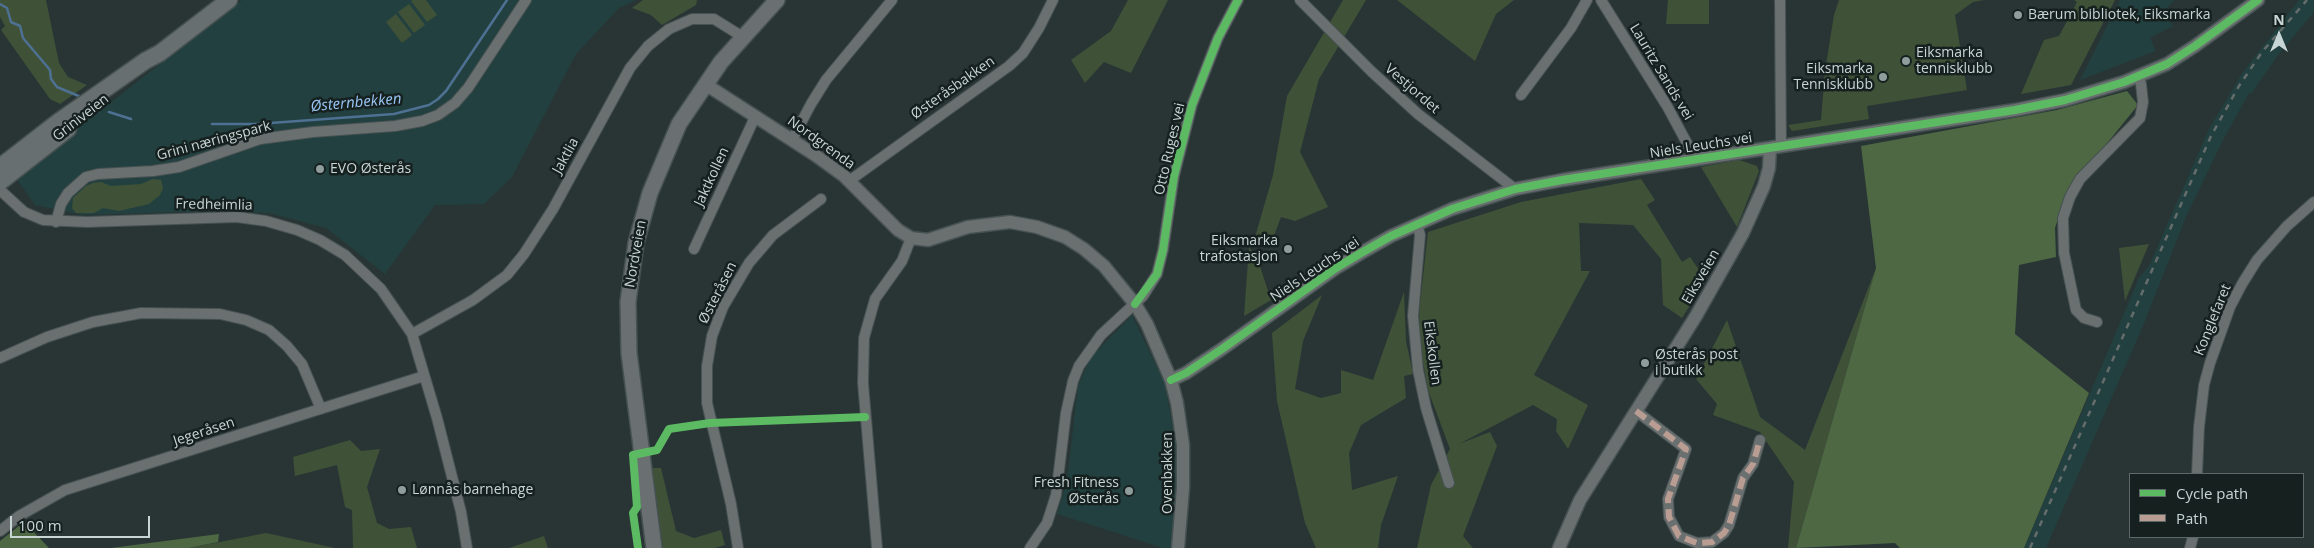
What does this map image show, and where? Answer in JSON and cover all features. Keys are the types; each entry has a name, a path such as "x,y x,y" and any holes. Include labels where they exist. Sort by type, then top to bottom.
{"main road":[{"name":"Griniveien","path":"0,167 74,110 139,65 160,53 229,0"},
{"name":"Nordveien","path":"654,548 629,353 628,302 644,211 658,171 679,124 705,84 743,37 777,0"},
{"name":"Griniveien","path":"0,182 150,65 160,53"}],"street":[{"name":"Grini næringspark","path":"56,222 61,204 68,193 86,177 98,174 153,172 179,167 260,139 314,132 395,126 422,121 438,115 455,103 468,88 526,0"},
{"path":"793,138 826,80 892,0"},
{"name":"Østeråsbakken","path":"849,181 1009,66 1023,53 1053,0"},
{"name":"Otto Ruges vei","path":"1030,548 1047,523 1056,495 1066,413 1073,381 1079,366 1101,335 1135,304 1157,274 1163,250 1174,176 1192,105 1218,38 1238,0"},
{"name":"Vestjordet","path":"1300,0 1365,66 1418,114 1515,189"},
{"path":"1521,95 1571,28 1587,0"},
{"name":"Lauritz Sands vei","path":"1601,0 1667,106 1696,160"},
{"name":"Eiksveien","path":"1559,548 1580,500 1696,316 1746,227 1767,176 1776,147 1780,0"},
{"name":"Niels Leuchs vei","path":"1172,380 1222,349 1336,268 1391,236 1452,209 1515,189 2033,107 2089,93 2138,76 2187,52 2258,0"},
{"name":"Jaktlia","path":"412,334 473,300 507,275 524,254 553,209 630,68 648,46 669,29 692,19 714,20 743,37"},
{"path":"2097,322 2084,318 2076,310 2064,253 2063,218 2066,206 2080,179 2140,118 2142,102 2141,84 2138,76"},
{"name":"Nordgrenda","path":"705,84 755,117 793,138 849,181 898,230 911,238"},
{"name":"Jaktkollen","path":"694,249 755,117"},
{"name":"Fredheimlia","path":"0,190 24,212 43,220 56,222 237,216 266,221 297,230 320,240 345,255 363,270 388,298 412,334 444,444 467,548"},
{"name":"Østeråsen","path":"738,548 707,402 707,366 712,336 731,292 753,257 773,235 821,198"},
{"name":"Konglefaret","path":"2197,473 2199,426 2204,385 2230,307 2257,260 2287,226 2314,202"},
{"name":"Ovenbakken","path":"911,238 928,240 991,223 1010,222 1037,227 1065,237 1084,249 1110,273 1135,304 1147,324 1172,380 1183,446 1183,488 1178,548"},
{"name":"Eikskollen","path":"1417,224 1420,235 1413,316 1418,370 1426,408 1449,482"},
{"path":"876,548 863,383 864,338 875,299 902,262 911,238"},
{"path":"0,358 47,337 93,322 141,314 220,314 246,320 269,330 287,346 302,364 321,409"},
{"name":"Jegeråsen","path":"0,531 19,516 65,490 424,376"},
{"path":"1636,411 1686,449 1668,499 1669,517 1679,536 1697,543 1712,542 1724,533 1729,525 1742,478 1753,464 1760,440"}],"shaded area":[{"path":"242,0 636,0 619,8 576,54 512,177 484,204 435,205 385,274 326,228 269,213 210,211 83,215 35,205 15,177"},
{"path":"2120,0 2174,0 2163,12 2173,26 2150,38 2156,51 2080,80"},
{"path":"2299,0 2314,0 2314,12 2278,55 2251,94 2249,93 2221,144 2186,217 2143,326 2046,548 2024,548 2139,278 2149,266 2209,129 2243,72"},
{"path":"1132,315 1165,384 1175,440 1177,496 1171,548 1163,548 1057,514 1067,481 1078,386 1091,357"}],"green space":[{"path":"0,0 46,0 59,63 68,77 87,85 60,104 50,99 1,30 5,26 0,17"},
{"path":"426,0 437,15 427,22 411,1"},
{"path":"643,0 697,0 696,5 662,25 651,15 632,8"},
{"path":"1128,0 1168,0 1131,73 1104,62 1085,83 1071,60 1111,31"},
{"path":"1343,0 1366,0 1319,79 1300,152 1328,207 1295,221 1281,217 1271,244 1255,237 1273,175 1287,96"},
{"path":"1397,0 1514,0 1496,14 1475,61"},
{"path":"1668,0 1709,0 1709,24 1666,24"},
{"path":"1839,0 1984,0 1973,2 1955,15 1967,90 1867,106 1869,119 1792,131 1788,125 1821,120 1825,71 1834,15"},
{"path":"2074,0 2115,0 2071,85 2021,94 2044,40 2059,36 2077,2"},
{"path":"409,4 425,25 414,33 398,12"},
{"path":"396,14 412,35 402,43 386,22"},
{"path":"2127,91 2138,105 2066,194 2055,228 2056,257 2019,265 2015,334 2089,393 2024,548 1900,548 1895,543 1796,548 1876,268 1861,146 2057,110"},
{"path":"1739,160 1757,166 1759,171 1737,227 1701,167"},
{"path":"153,179 161,180 163,188 160,195 149,204 119,211 103,208 94,213 76,213 72,208 73,198 86,186 93,183 101,182 111,186 141,184"},
{"path":"1641,179 1655,200 1647,205 1682,262 1690,257 1706,280 1682,318 1663,305 1661,259 1633,225 1579,223 1581,271 1590,271 1534,375 1588,405 1568,449 1556,431 1557,419 1533,405 1459,444 1490,432 1497,446 1463,536 1473,548 1417,548 1431,485 1450,449 1428,390 1421,350 1419,313 1428,232 1521,202"},
{"path":"2149,244 2125,301 2119,248"},
{"path":"1249,247 1258,260 1271,300 1244,316"},
{"path":"1876,268 1796,548 1788,548 1794,482 1760,432 1713,415 1717,404 1696,379 1727,320 1760,417 1805,450"},
{"path":"1404,292 1406,341 1413,374 1404,376 1406,398 1361,425 1349,453 1352,490 1398,476 1381,525 1378,548 1316,548 1305,523 1277,401 1272,333 1322,295 1303,341 1295,389 1321,398 1341,393 1341,370 1373,380"},
{"path":"350,440 361,451 380,449 367,487 377,523 389,529 411,527 417,548 353,548 352,510 345,507 337,465 295,476 293,457"},
{"path":"652,468 661,468 676,531 694,538 721,530 725,545 715,548 663,548"},
{"path":"24,522 49,548 0,548 0,541"},
{"path":"266,533 335,548 189,548"},
{"path":"219,534 218,542 189,548 111,548"},
{"path":"544,536 548,548 509,548"}],"waterway":[{"name":"Østernbekken","path":"212,124 257,124 394,114 429,105 446,91 507,0"},
{"name":"Østernbekken","path":"0,4 7,8 11,22 20,26 23,38 50,70 51,79 57,87 81,97"},
{"name":"Østernbekken","path":"109,112 131,119"}],"railway":[{"path":"2030,548 2211,136 2239,86 2262,52 2307,0"}],"marked path":[{"path":"1636,411 1686,449 1668,499 1669,517 1679,536 1697,543 1712,542 1724,533 1729,525 1743,478 1753,464 1760,440"}],"cycle path":[{"path":"1135,304 1157,274 1163,250 1174,176 1192,105 1218,38 1238,0"},
{"path":"1171,380 1186,373 1222,349 1336,268 1391,236 1452,209 1515,189 1562,180 2015,110 2065,100 2124,82 2167,64 2258,0"},
{"path":"638,548 633,513 637,507 633,455 657,450 669,429 710,423 865,417"}],"place":[{"name":"Bærum bibliotek, Eiksmarka","path":"2018,15"},
{"name":"Eiksmarka tennisklubb","path":"1906,61"},
{"name":"Eiksmarka Tennisklubb","path":"1883,77"},
{"name":"EVO Østerås","path":"320,169"},
{"name":"Eiksmarka trafostasjon","path":"1288,249"},
{"name":"Østerås post i butikk","path":"1645,363"},
{"name":"Lønnås barnehage","path":"402,490"},
{"name":"Fresh Fitness Østerås","path":"1129,491"}]}
